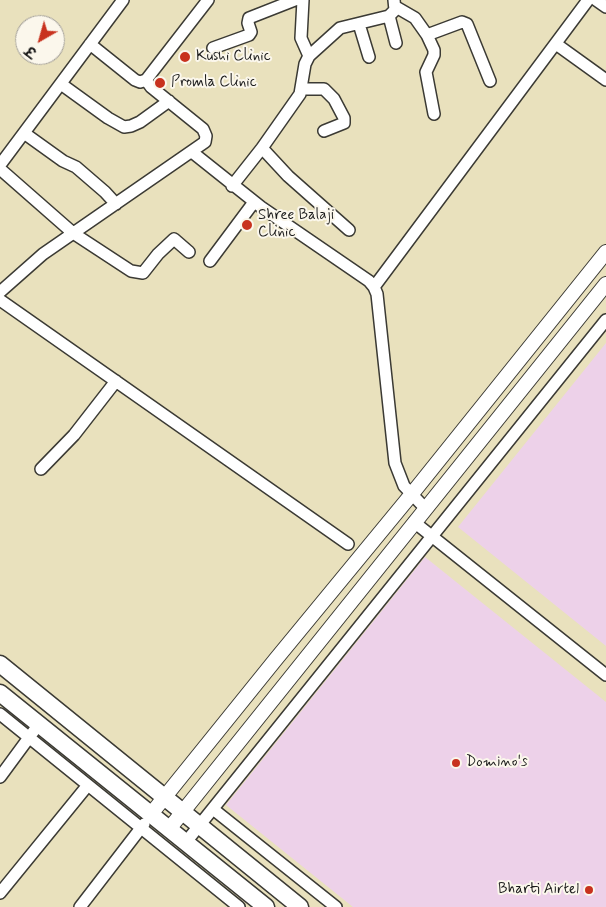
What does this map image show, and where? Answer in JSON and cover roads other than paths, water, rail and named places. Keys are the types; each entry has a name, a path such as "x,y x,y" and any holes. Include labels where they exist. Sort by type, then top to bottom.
{"main road":[{"path":"0,664 300,907"},
{"path":"0,693 266,907"}],"street":[{"path":"0,165 123,0"},
{"path":"90,44 134,80 140,82 146,80 208,0"},
{"path":"213,48 250,35 249,18 295,0"},
{"path":"303,0 301,38 308,56"},
{"path":"374,287 588,0"},
{"path":"596,0 606,7"},
{"path":"232,186 262,148 302,89 305,64 308,56 340,28 359,24 393,7"},
{"path":"393,7 415,18 427,35 435,52 426,72 434,114"},
{"path":"393,7 396,43"},
{"path":"427,35 462,22 467,24 490,81"},
{"path":"359,24 369,57"},
{"path":"556,44 606,80"},
{"path":"0,292 43,254 205,142 206,134 203,129 146,80"},
{"path":"61,84 108,118 124,127 140,122 169,101"},
{"path":"302,89 321,88 327,91 344,118 344,124 324,131"},
{"path":"24,133 63,161 76,167 116,204"},
{"path":"262,148 288,176 350,230"},
{"path":"192,152 232,186 369,281 374,287 395,463 401,482 425,508"},
{"path":"0,169 73,233 131,271 143,273 158,254 174,239 189,252"},
{"path":"210,261 254,202"},
{"path":"80,907 151,814 606,252"},
{"path":"169,829 606,284"},
{"path":"0,300 348,544"},
{"path":"186,842 606,320"},
{"path":"41,469 74,435 116,381"},
{"path":"414,522 606,675"},
{"path":"0,714 238,907"},
{"path":"0,777 40,724"},
{"path":"0,893 88,785"},
{"path":"213,809 336,907"}],"place":[{"name":"Kushi Clinic","path":"185,57"},
{"name":"Promla Clinic","path":"160,83"},
{"name":"Shree Balaji Clinic","path":"247,225"},
{"name":"Domino's","path":"456,763"},
{"name":"Bharti Airtel","path":"589,890"}]}
